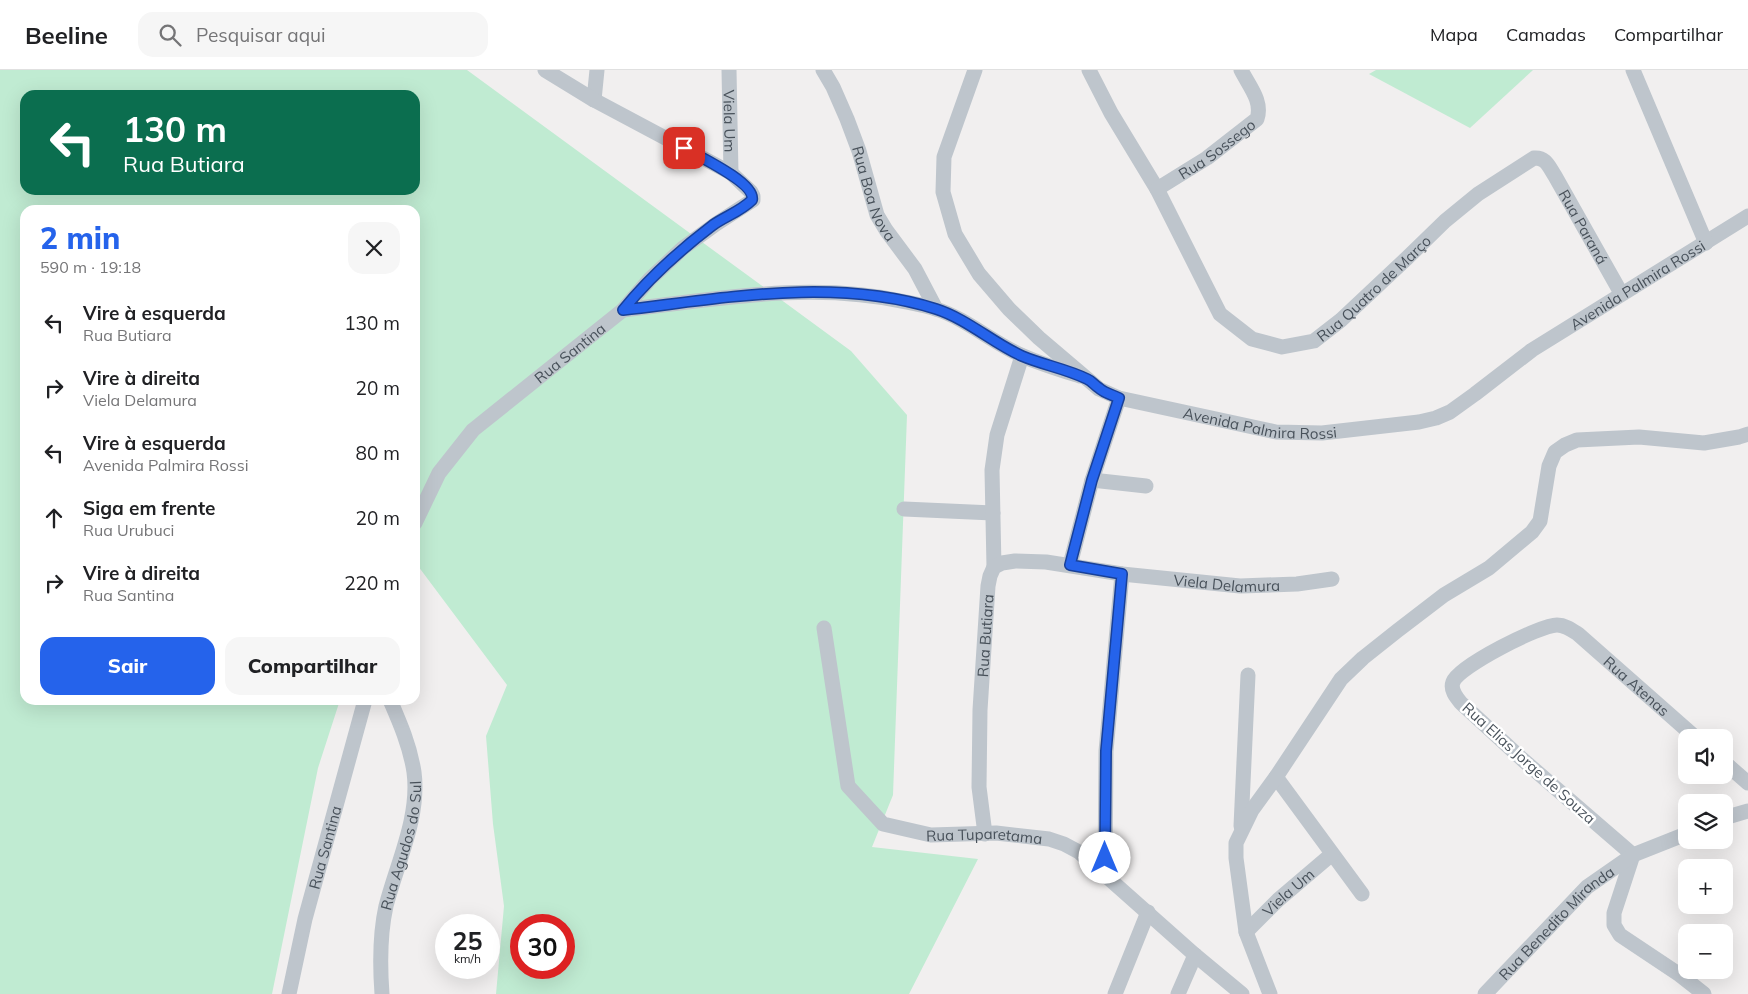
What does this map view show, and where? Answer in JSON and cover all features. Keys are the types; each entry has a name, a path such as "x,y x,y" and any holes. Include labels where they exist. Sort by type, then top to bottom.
{"street":[{"path":"545,70 594,100 731,173"},
{"path":"594,100 598,70"},
{"name":"Viela Um","path":"729,70 731,173"},
{"name":"Rua Boa Nova","path":"823,70 833,87 859,151 877,215 915,268 936,309"},
{"name":"Avenida Palmira Rossi","path":"976,70 944,157 943,192 955,234 979,274 1009,309 1039,338 1099,389 1119,398 1276,432 1322,433 1419,422 1450,412 1532,350 1748,216"},
{"name":"Rua Quatro de Março","path":"1089,70 1111,113 1157,189 1220,314 1252,339 1282,347 1314,341 1362,300 1445,221 1478,194 1534,158 1540,158 1546,162"},
{"name":"Rua Sossego","path":"1157,189 1206,158 1257,119 1260,110 1241,70"},
{"path":"1633,70 1706,243"},
{"name":"Rua Paraná","path":"1546,162 1621,294"},
{"name":"Rua Santina","path":"420,513 439,473 474,430 623,310 650,280 684,248 752,200 751,192 731,173"},
{"path":"623,310 744,294 831,292 882,297 936,309 956,318 1022,356 1089,379"},
{"name":"Rua Butiara","path":"985,834 979,787 980,710 988,586 994,567 992,470 997,435 1022,356"},
{"path":"1070,565 1092,480 1119,398"},
{"path":"1270,994 1246,932 1236,858 1236,843 1252,810 1341,679 1363,658 1444,595 1489,568 1532,532 1540,522 1549,466 1555,452 1565,445 1577,440 1639,437 1704,443 1748,434"},
{"path":"1092,480 1146,486"},
{"path":"904,509 993,513"},
{"path":"994,567 1015,560 1070,565 1122,574 1106,751 1105,876"},
{"name":"Viela Delamura","path":"1122,574 1168,577 1240,586 1297,584 1332,580"},
{"name":"Rua Elias Jorge de Souza","path":"1578,634 1560,624 1549,625 1518,638 1460,674 1454,680 1452,687 1455,696 1460,702 1522,759 1633,855"},
{"name":"Rua Tuparetama","path":"824,628 848,786 882,824 931,835 996,833 1049,839 1064,844 1079,852 1194,955 1242,994"},
{"name":"Rua Atenas","path":"1578,634 1686,729"},
{"path":"1241,830 1248,676"},
{"name":"Rua Santina","path":"289,994 305,919 364,705"},
{"name":"Rua Agudos do Sul","path":"382,994 380,964 386,909 407,836 414,798 414,773 408,741 392,705"},
{"path":"1733,770 1748,783"},
{"path":"1276,777 1362,894"},
{"path":"1733,815 1748,811"},
{"name":"Rua Benedito Miranda","path":"1485,994 1587,887 1633,855 1678,837"},
{"name":"Viela Um","path":"1246,932 1278,900 1332,854"},
{"path":"1633,855 1614,913 1614,925 1620,935 1680,975 1704,994"},
{"path":"1115,994 1148,912"},
{"path":"1178,994 1194,955"}],"green space":[{"path":"0,70 467,70 851,351 907,415 893,795 872,847 978,859 909,994 496,994 497,979 500,979 500,950 504,906 493,824 486,736 507,685 420,569 420,205 20,205 20,705 338,705 318,768 272,994 0,994"},
{"path":"1376,70 1533,70 1470,128 1369,74"}],"route":[{"path":"684,148 731,173 751,192 752,200 684,248 650,280 623,310 744,294 831,292 882,297 936,309 956,318 1022,356 1089,379 1099,389 1119,398 1092,480 1070,565 1122,574 1106,751 1105,858"}]}
